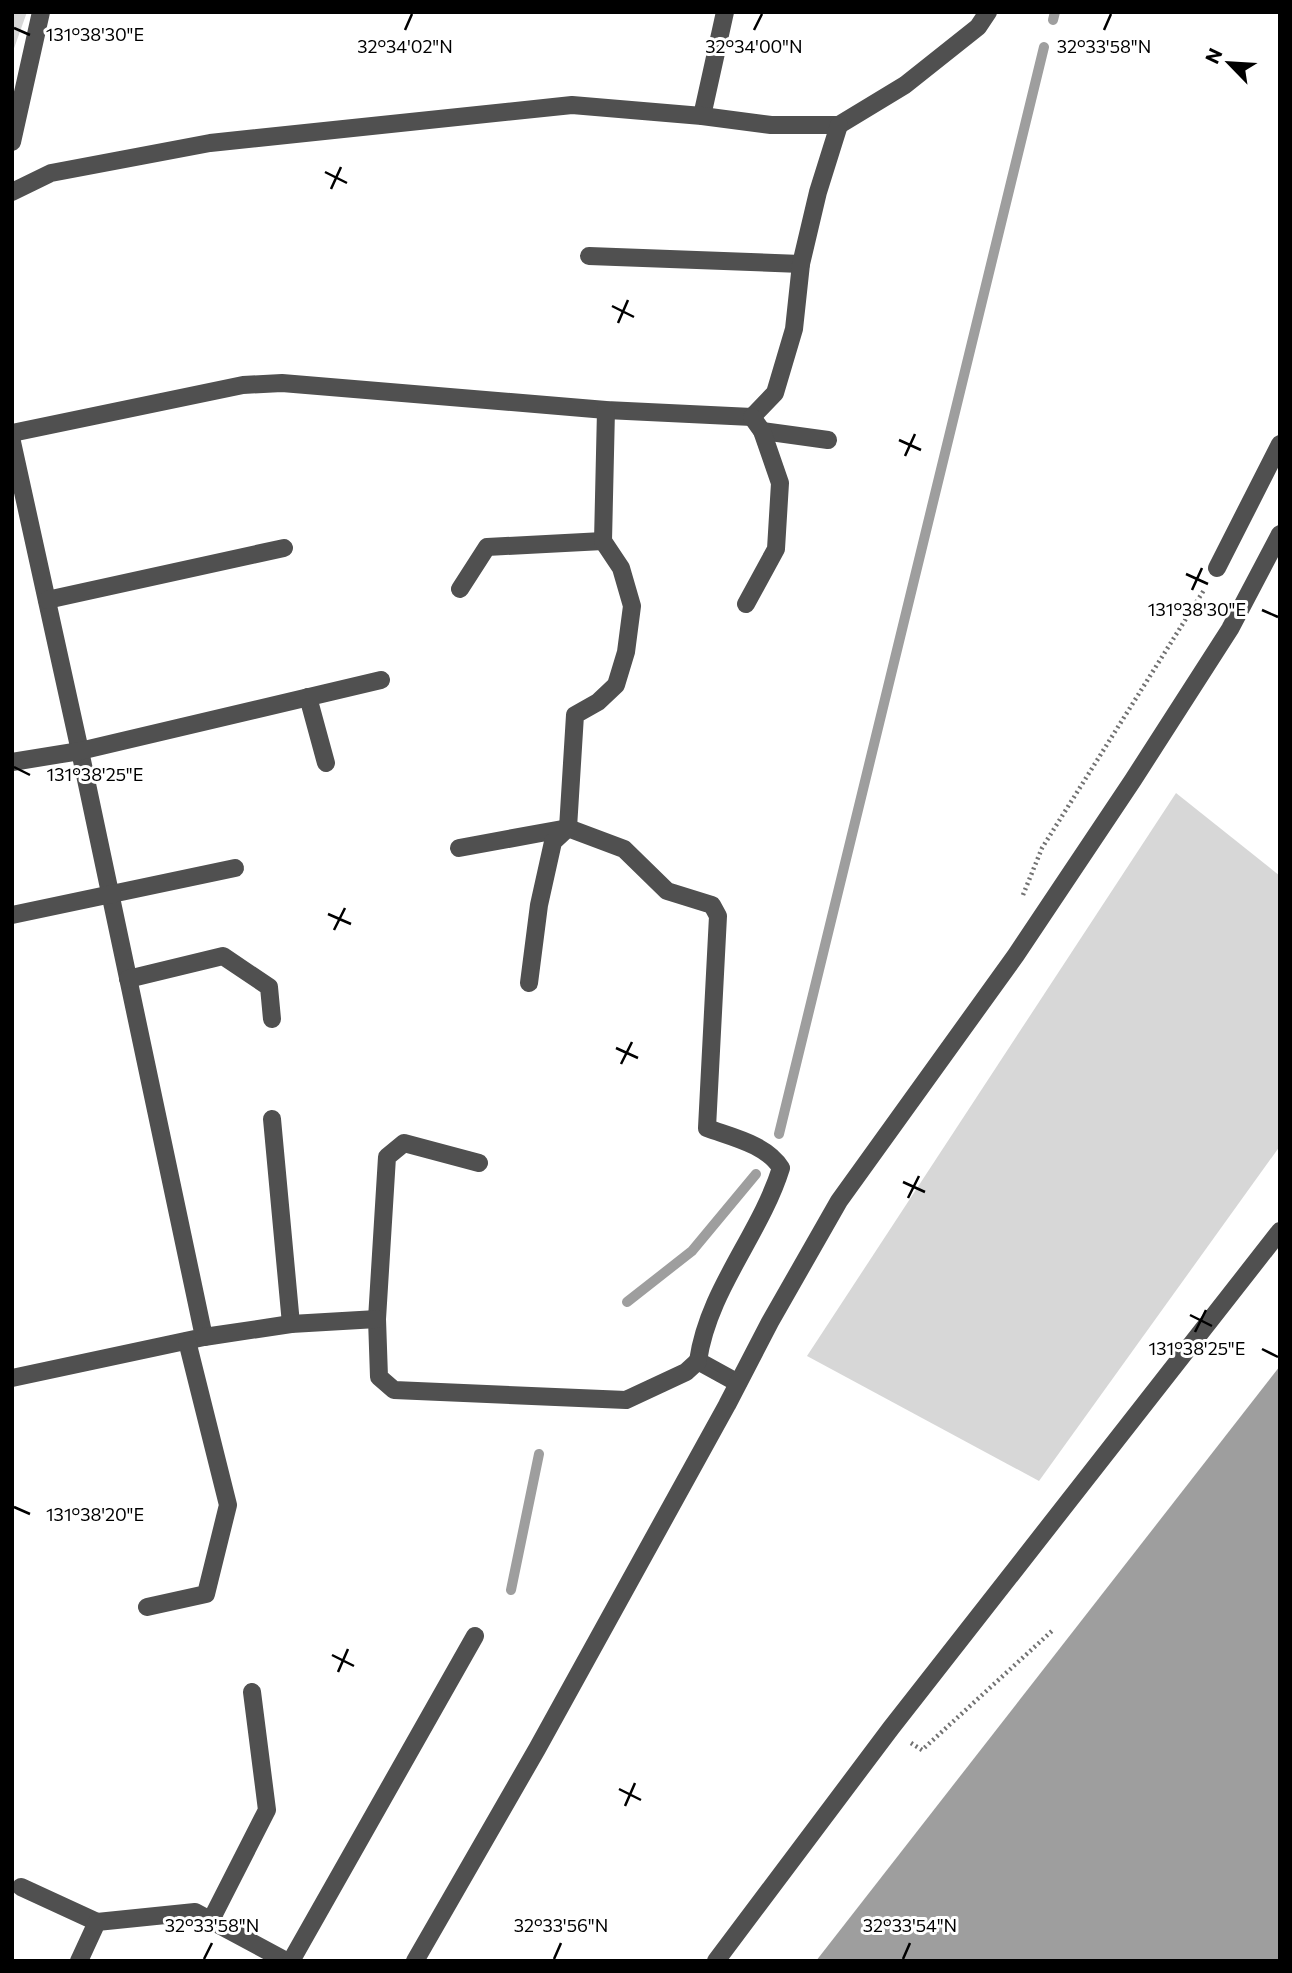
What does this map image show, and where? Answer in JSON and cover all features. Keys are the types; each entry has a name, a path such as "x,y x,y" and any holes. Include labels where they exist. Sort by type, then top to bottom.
{"street":[{"path":"12,142 41,12"},
{"path":"702,116 725,12"},
{"path":"12,192 51,173 210,143 572,105 771,125 839,125 924,71 978,27 988,12"},
{"path":"757,424 775,393 794,329 801,264 818,192 839,125"},
{"path":"589,256 801,264"},
{"path":"12,433 243,385 282,383 757,424 828,440"},
{"path":"529,983 539,905 553,842 568,828 575,715 598,702 616,685 626,652 632,606 621,568 603,541 606,410"},
{"path":"746,604 776,549 780,482 757,424"},
{"path":"12,442 128,978 228,1505 206,1594 147,1607"},
{"path":"1217,568 1280,444"},
{"path":"415,1961 537,1749 839,1201 1016,955 1133,780 1230,629 1280,534"},
{"path":"460,589 487,547 603,541"},
{"path":"47,600 284,548"},
{"path":"12,762 80,751 380,680"},
{"path":"309,697 326,763"},
{"path":"459,848 568,828 624,849 667,891 712,905 718,916 707,1128 749,1143 776,1160 781,1168 774,1188 718,1294 701,1340 698,1361 686,1372 626,1401 394,1390 379,1377 377,1319 387,1157 404,1143 479,1163"},
{"path":"12,915 235,868"},
{"path":"128,978 223,956 269,987 272,1020"},
{"path":"272,1119 291,1324"},
{"path":"716,1961 891,1728 1280,1231"},
{"path":"12,1378 195,1339 291,1324 377,1319"},
{"path":"698,1361 738,1383"},
{"path":"21,1887 97,1922 195,1912 289,1961 475,1636"},
{"path":"211,1920 267,1810 253,1692"},
{"path":"79,1961 97,1922"}],"path":[{"path":"1021,902 1042,848 1217,568"},
{"path":"891,1728 922,1750 1053,1630"}],"shaded area":[{"path":"12,12 27,12 12,54"},
{"path":"1176,793 1280,876 1280,1146 1039,1481 807,1356"},
{"path":"1280,1366 1280,1961 816,1961"}],"waterway":[{"path":"1053,20 1055,12"},
{"path":"779,1134 1044,47"},
{"path":"627,1302 692,1251 756,1174"},
{"path":"511,1590 539,1454"}]}
